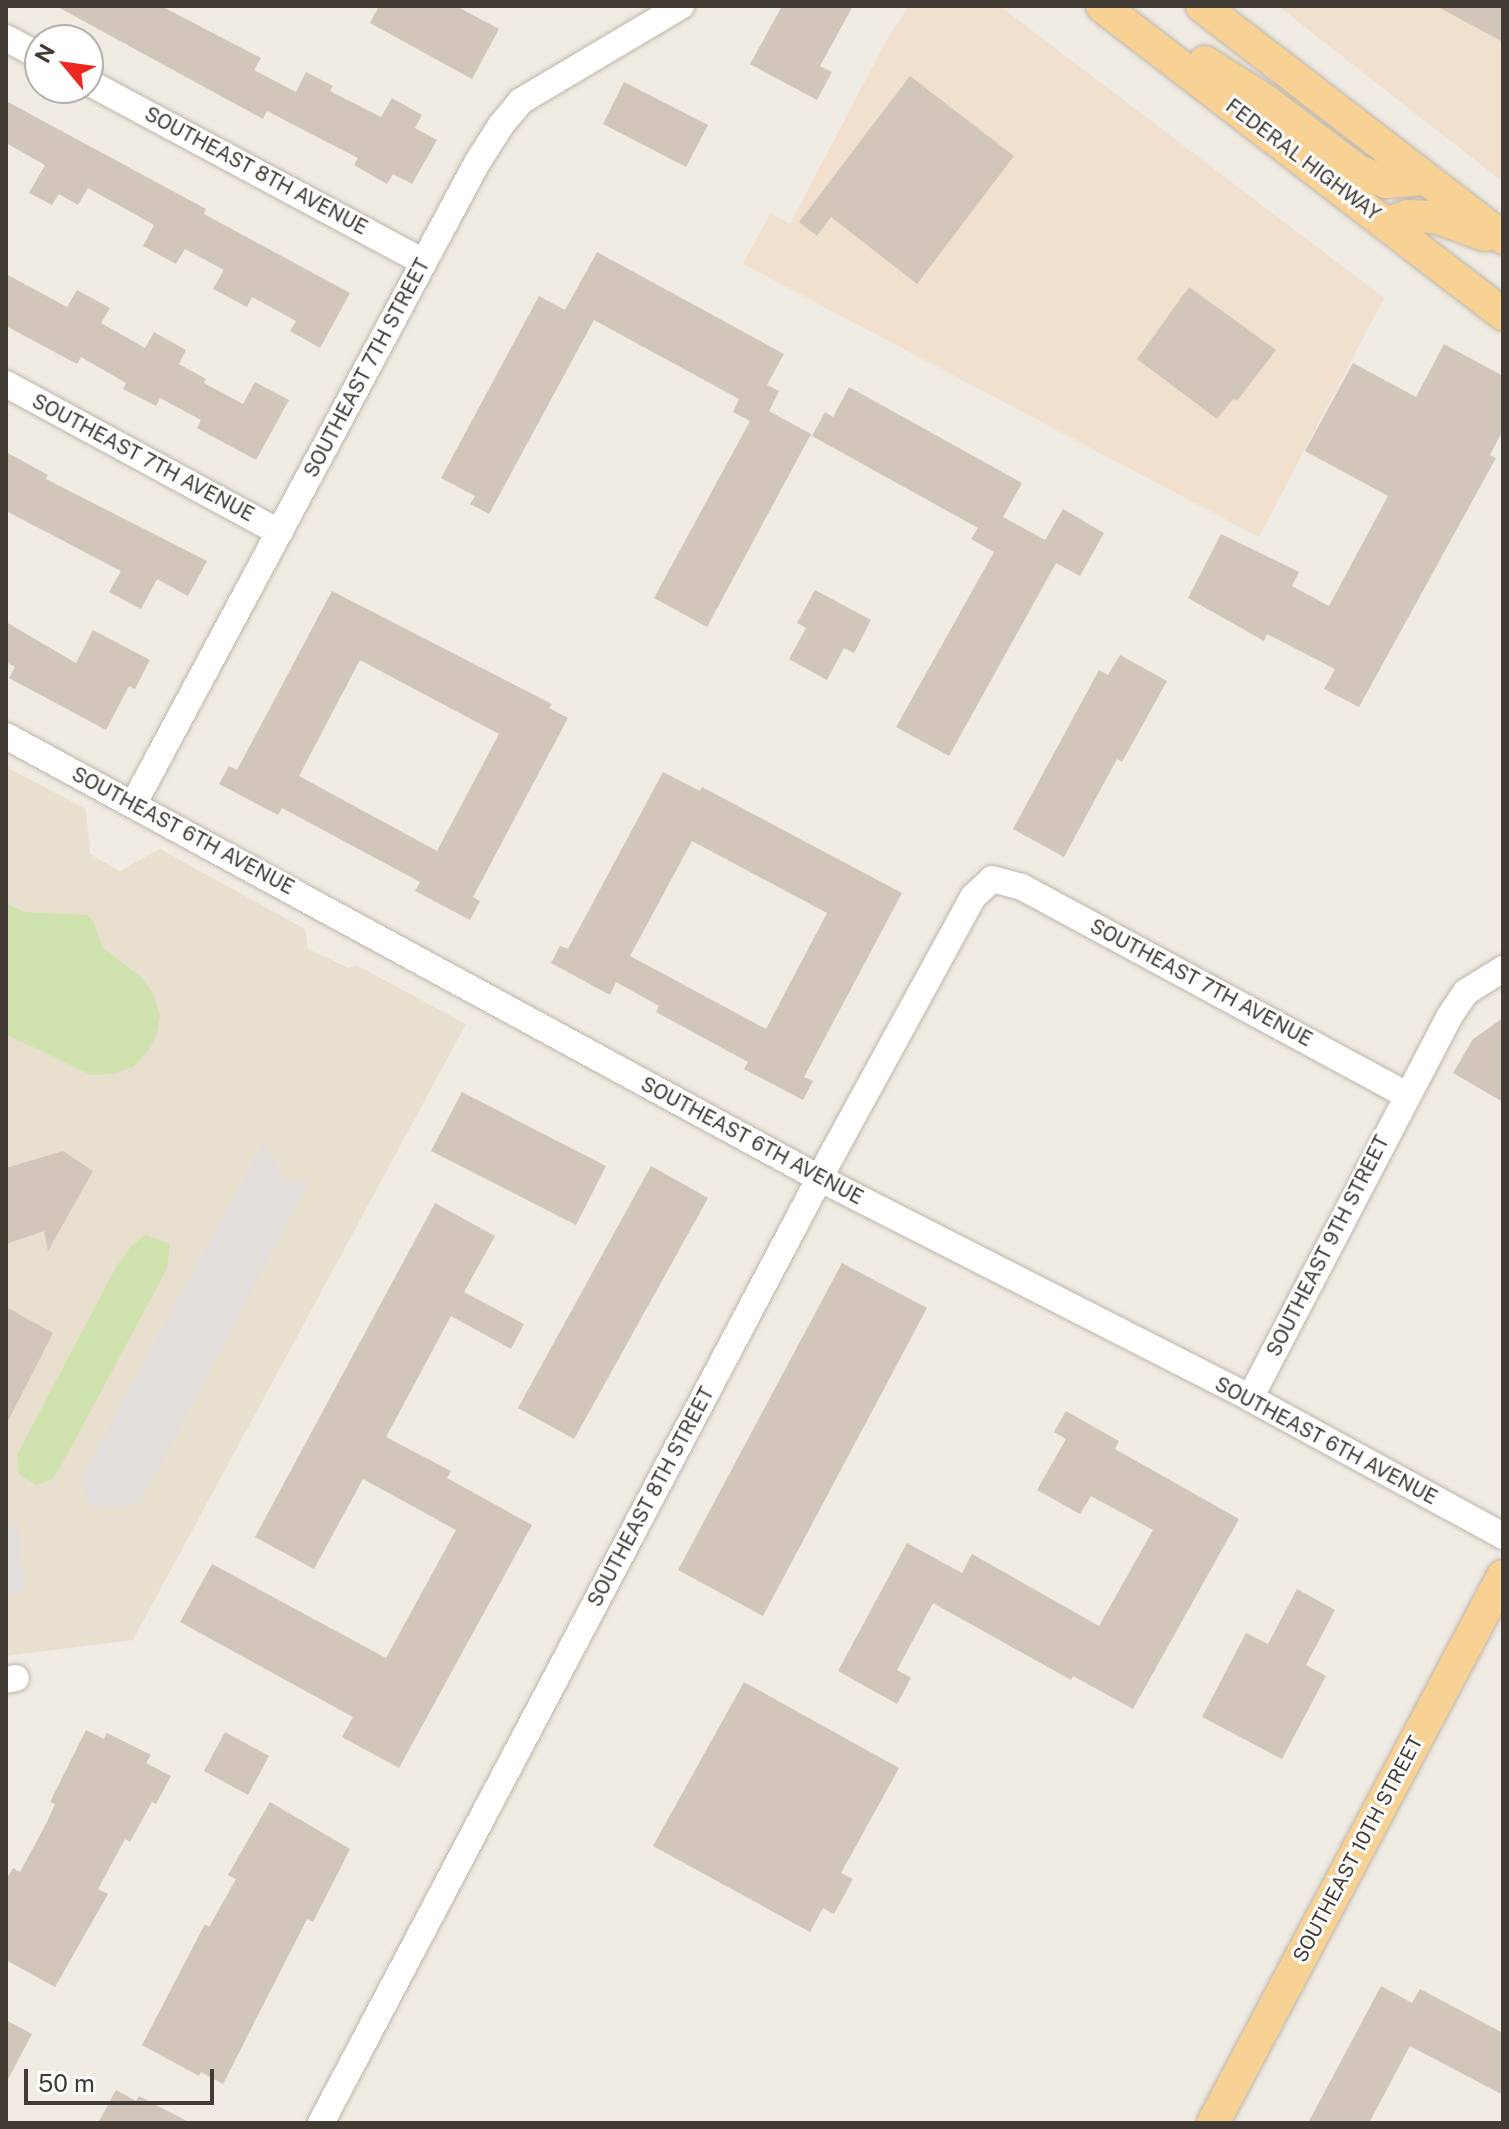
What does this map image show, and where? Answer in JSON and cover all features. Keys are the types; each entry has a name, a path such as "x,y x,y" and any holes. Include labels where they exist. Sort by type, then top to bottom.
{"main road":[{"name":"FEDERAL HIGHWAY","path":"1102,6 1503,314"},
{"path":"1202,6 1503,240"},
{"path":"1174,61 1203,60 1266,101 1358,171 1386,182 1426,179"},
{"path":"1386,224 1408,216 1435,217 1503,240"},
{"name":"SOUTHEAST 10TH STREET","path":"1213,2123 1503,1576"}],"street":[{"name":"SOUTHEAST 7TH STREET","path":"133,805 477,163 521,101 681,6"},
{"path":"6,38 24,48"},
{"name":"SOUTHEAST 8TH AVENUE","path":"104,91 424,262"},
{"name":"SOUTHEAST 7TH AVENUE","path":"6,384 279,532"},
{"name":"SOUTHEAST 6TH AVENUE","path":"6,736 819,1178 1250,1398 1503,1536"},
{"name":"SOUTHEAST 7TH AVENUE","path":"992,879 1022,887 1407,1095"},
{"name":"SOUTHEAST 8TH STREET","path":"321,2123 819,1178 973,897 992,879"},
{"name":"SOUTHEAST 9TH STREET","path":"1250,1398 1407,1095 1466,992 1503,969"}],"shaded area":[{"path":"909,6 1000,6 1384,298 1259,537 743,264 770,214 790,224 886,41"},
{"path":"1278,6 1503,6 1503,182"},
{"path":"6,767 86,809 90,854 120,871 160,849 305,929 308,949 349,968 356,965 466,1024 133,1640 6,1656"},
{"path":"263,1143 285,1181 310,1181 139,1505 91,1507 80,1480"},
{"path":"6,1523 18,1527 25,1592 6,1594"}],"green space":[{"path":"6,903 24,912 87,915 93,921 103,948 142,978 154,995 160,1016 157,1034 148,1051 133,1067 113,1074 91,1075 6,1034"},
{"path":"146,1235 170,1244 167,1269 61,1466 51,1480 36,1485 19,1474 17,1455 116,1267 132,1245"}],"building":[{"path":"56,6 161,6 261,58 254,70 296,92 306,72 333,86 330,91 381,117 392,98 422,115 415,128 437,140 412,184 393,174 387,184 354,165 358,158 267,111 263,119 104,32 104,24 89,24"},
{"path":"379,6 456,6 499,29 472,79 370,23"},
{"path":"782,6 853,6 820,66 832,72 817,100 750,64"},
{"path":"1436,6 1503,6 1503,42"},
{"path":"910,76 1014,156 917,284 831,217 817,236 799,222"},
{"path":"624,82 708,125 686,167 603,124"},
{"path":"6,101 206,209 204,214 350,293 320,348 290,331 296,321 252,297 247,307 213,289 224,270 185,249 176,264 143,246 154,225 88,188 78,205 59,194 52,205 29,193 45,165 6,143"},
{"path":"597,252 784,354 767,385 779,391 769,411 811,434 707,627 654,598 750,421 733,412 739,399 594,320 489,514 470,504 475,496 441,478 539,296 565,310"},
{"path":"6,274 67,307 77,290 110,308 101,323 145,348 154,332 186,350 179,364 206,379 204,383 243,404 255,382 289,400 256,460 197,428 201,420 160,398 156,406 123,389 126,383 81,357 77,364 6,326"},
{"path":"1189,287 1276,350 1237,401 1234,398 1217,419 1137,359"},
{"path":"1444,344 1503,376 1503,430 1490,455 1496,458 1359,707 1324,689 1335,669 1267,634 1264,641 1188,598 1221,534 1299,572 1292,586 1329,606 1388,496 1305,451 1353,363 1416,397"},
{"path":"849,387 1022,483 1003,517 1045,540 1063,509 1104,533 1080,576 1056,563 949,756 896,727 994,552 971,539 978,528 812,436 825,412 833,417"},
{"path":"6,452 48,475 46,479 207,561 188,596 157,579 141,609 109,592 121,571 6,511"},
{"path":"815,590 871,620 854,653 844,648 827,680 789,659 806,628 797,623"},
{"path":"332,591 552,704 549,708 568,718 473,897 480,901 470,920 415,891 420,882 282,808 278,815 219,784 229,766 237,770","holes":["360,660 499,734 437,851 299,776"]},
{"path":"6,622 76,663 93,630 150,660 135,689 129,686 106,730 9,678 15,667 6,662"},
{"path":"1120,655 1167,681 1122,762 1117,759 1064,857 1013,829 1099,670 1108,675"},
{"path":"663,772 700,791 702,787 902,893 804,1077 813,1081 803,1100 744,1069 748,1062 656,1012 659,1006 616,982 610,995 551,963 560,946 568,949","holes":["692,841 827,913 766,1029 630,956"]},
{"path":"1503,1018 1503,1102 1453,1073 1473,1039"},
{"path":"462,1092 606,1166 576,1225 431,1151"},
{"path":"63,1151 93,1171 48,1251 44,1231 6,1244 6,1168"},
{"path":"651,1166 708,1198 574,1439 518,1408"},
{"path":"435,1203 495,1236 464,1292 524,1324 511,1349 451,1316 386,1437 451,1471 447,1478 532,1525 399,1768 342,1737 353,1717 180,1622 212,1564 386,1658 456,1530 363,1479 314,1569 255,1537"},
{"path":"842,1263 927,1308 763,1616 678,1570"},
{"path":"6,1307 53,1333 6,1425"},
{"path":"1066,1411 1119,1441 1115,1449 1239,1519 1133,1709 1073,1676 1071,1680 933,1603 897,1670 911,1678 897,1704 838,1671 907,1543 962,1573 972,1554 1099,1626 1153,1530 1091,1496 1080,1514 1037,1490 1066,1439 1054,1432"},
{"path":"1297,1589 1335,1610 1306,1665 1326,1676 1282,1759 1202,1717 1246,1633 1268,1644"},
{"path":"744,1682 899,1768 841,1873 853,1879 834,1914 823,1908 810,1932 653,1846"},
{"path":"86,1730 104,1739 107,1733 151,1755 146,1763 171,1776 156,1804 152,1802 130,1842 125,1839 98,1889 108,1894 55,1987 6,1960 6,1880 13,1868 20,1872 46,1824 55,1804 50,1802"},
{"path":"225,1732 269,1756 248,1795 204,1771"},
{"path":"270,1802 350,1849 313,1922 307,1919 223,2084 201,2072 199,2076 142,2045 205,1924 209,1927 236,1879 228,1875"},
{"path":"1381,1986 1412,2003 1420,1989 1503,2033 1503,2095 1410,2046 1369,2123 1308,2123"},
{"path":"6,2020 32,2034 6,2083"},
{"path":"116,2090 136,2101 139,2096 191,2123 98,2123"}]}
